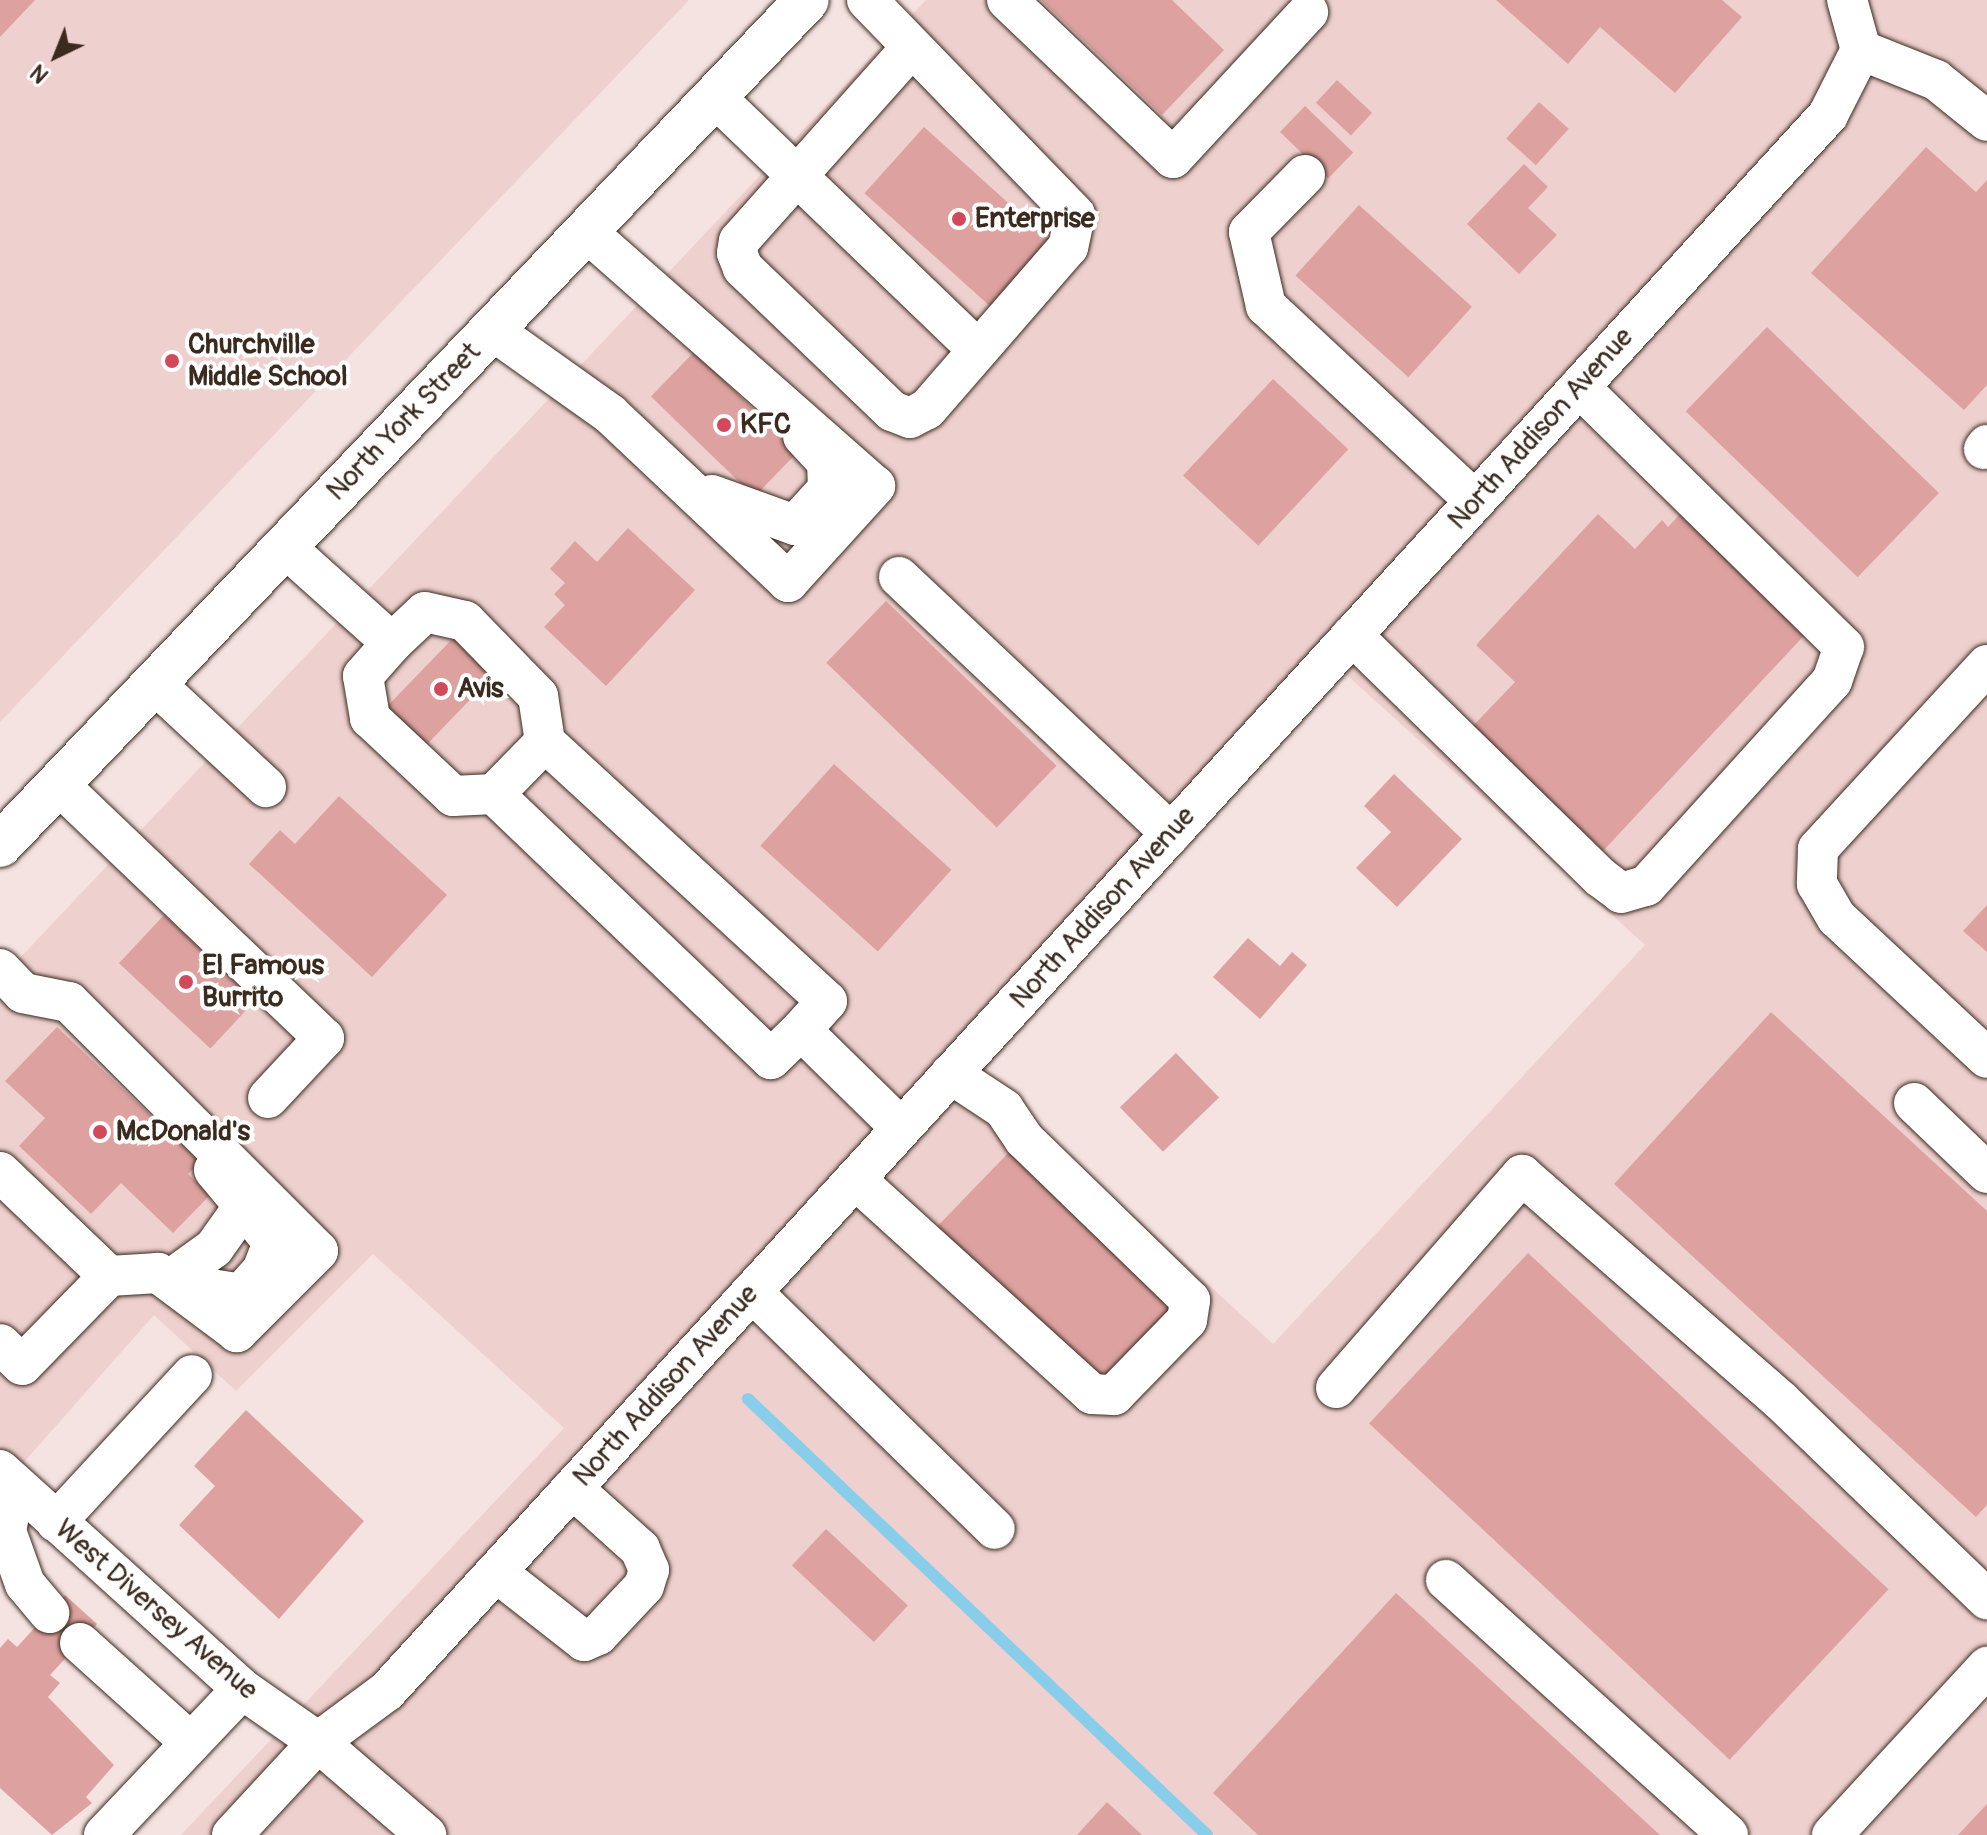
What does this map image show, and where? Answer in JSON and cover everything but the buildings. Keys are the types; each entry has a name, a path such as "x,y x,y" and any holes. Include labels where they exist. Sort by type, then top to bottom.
{"main road":[{"name":"North York Street","path":"0,845 807,0"}],"street":[{"path":"867,0 1075,215 1068,247 978,350 910,418 892,411 743,268 739,241 912,47"},
{"path":"1007,0 1173,158 1301,4"},
{"path":"1847,0 1861,50 1936,80 1987,121"},
{"name":"North Addison Avenue","path":"232,1835 318,1742 387,1691 1828,115 1861,50"},
{"path":"715,97 978,350"},
{"path":"1305,175 1249,232 1266,306 1475,501"},
{"path":"492,330 610,414 788,582 875,486 698,323 638,282 586,231"},
{"path":"680,480 762,518 795,525 828,489 827,462 698,323"},
{"path":"1352,635 1600,877 1621,893 1646,886 1832,681 1844,647 1579,387"},
{"path":"285,547 392,643"},
{"path":"899,577 1171,833"},
{"path":"494,794 771,1059 801,1030 827,1001 545,742 538,696 465,621 425,612 363,676 370,718 453,796 494,794 545,742"},
{"path":"1987,665 1818,849 1817,884 1837,918 1987,1058"},
{"path":"154,683 266,787"},
{"path":"58,784 324,1038 268,1098"},
{"path":"8,993 190,1143 273,1243 262,1271 241,1294 211,1289 170,1272"},
{"path":"8,993 69,1002 318,1251 237,1332 170,1272"},
{"path":"801,1030 901,1128"},
{"path":"855,1179 1092,1394 1114,1395 1187,1320 1190,1300 1024,1139 1004,1109 951,1074"},
{"path":"1914,1103 1987,1173"},
{"path":"0,1172 109,1276"},
{"path":"1336,1388 1522,1175 1781,1401 1987,1599"},
{"path":"0,1344 22,1365 109,1276 170,1272 214,1248 244,1206"},
{"path":"752,1292 995,1529"},
{"path":"56,1522 192,1375"},
{"path":"8,1477 6,1531 25,1584 49,1613"},
{"name":"West Diversey Avenue","path":"8,1477 242,1689 318,1742 426,1835"},
{"path":"496,1572 584,1641 635,1596 649,1570 640,1549 572,1488"},
{"path":"1446,1580 1728,1835"},
{"path":"80,1643 191,1743"},
{"path":"1832,1835 1987,1667"},
{"path":"104,1835 242,1689"}],"shaded area":[{"name":"Churchville Middle School","path":"0,0 689,0 0,722"},
{"path":"926,0 1987,0 1987,1835 181,1835 564,1428 373,1254 236,1391 154,1315 9,1479 0,1468 0,979","holes":["1339,668 1645,945 1273,1344 978,1073"]}],"waterway":[{"path":"748,1399 1207,1835"}],"place":[{"name":"Enterprise","path":"959,219"},
{"name":"Churchville Middle School","path":"172,361"},
{"name":"KFC","path":"724,425"},
{"name":"Avis","path":"441,689"},
{"name":"El Famous Burrito","path":"186,982"},
{"name":"McDonald's","path":"100,1132"}]}
